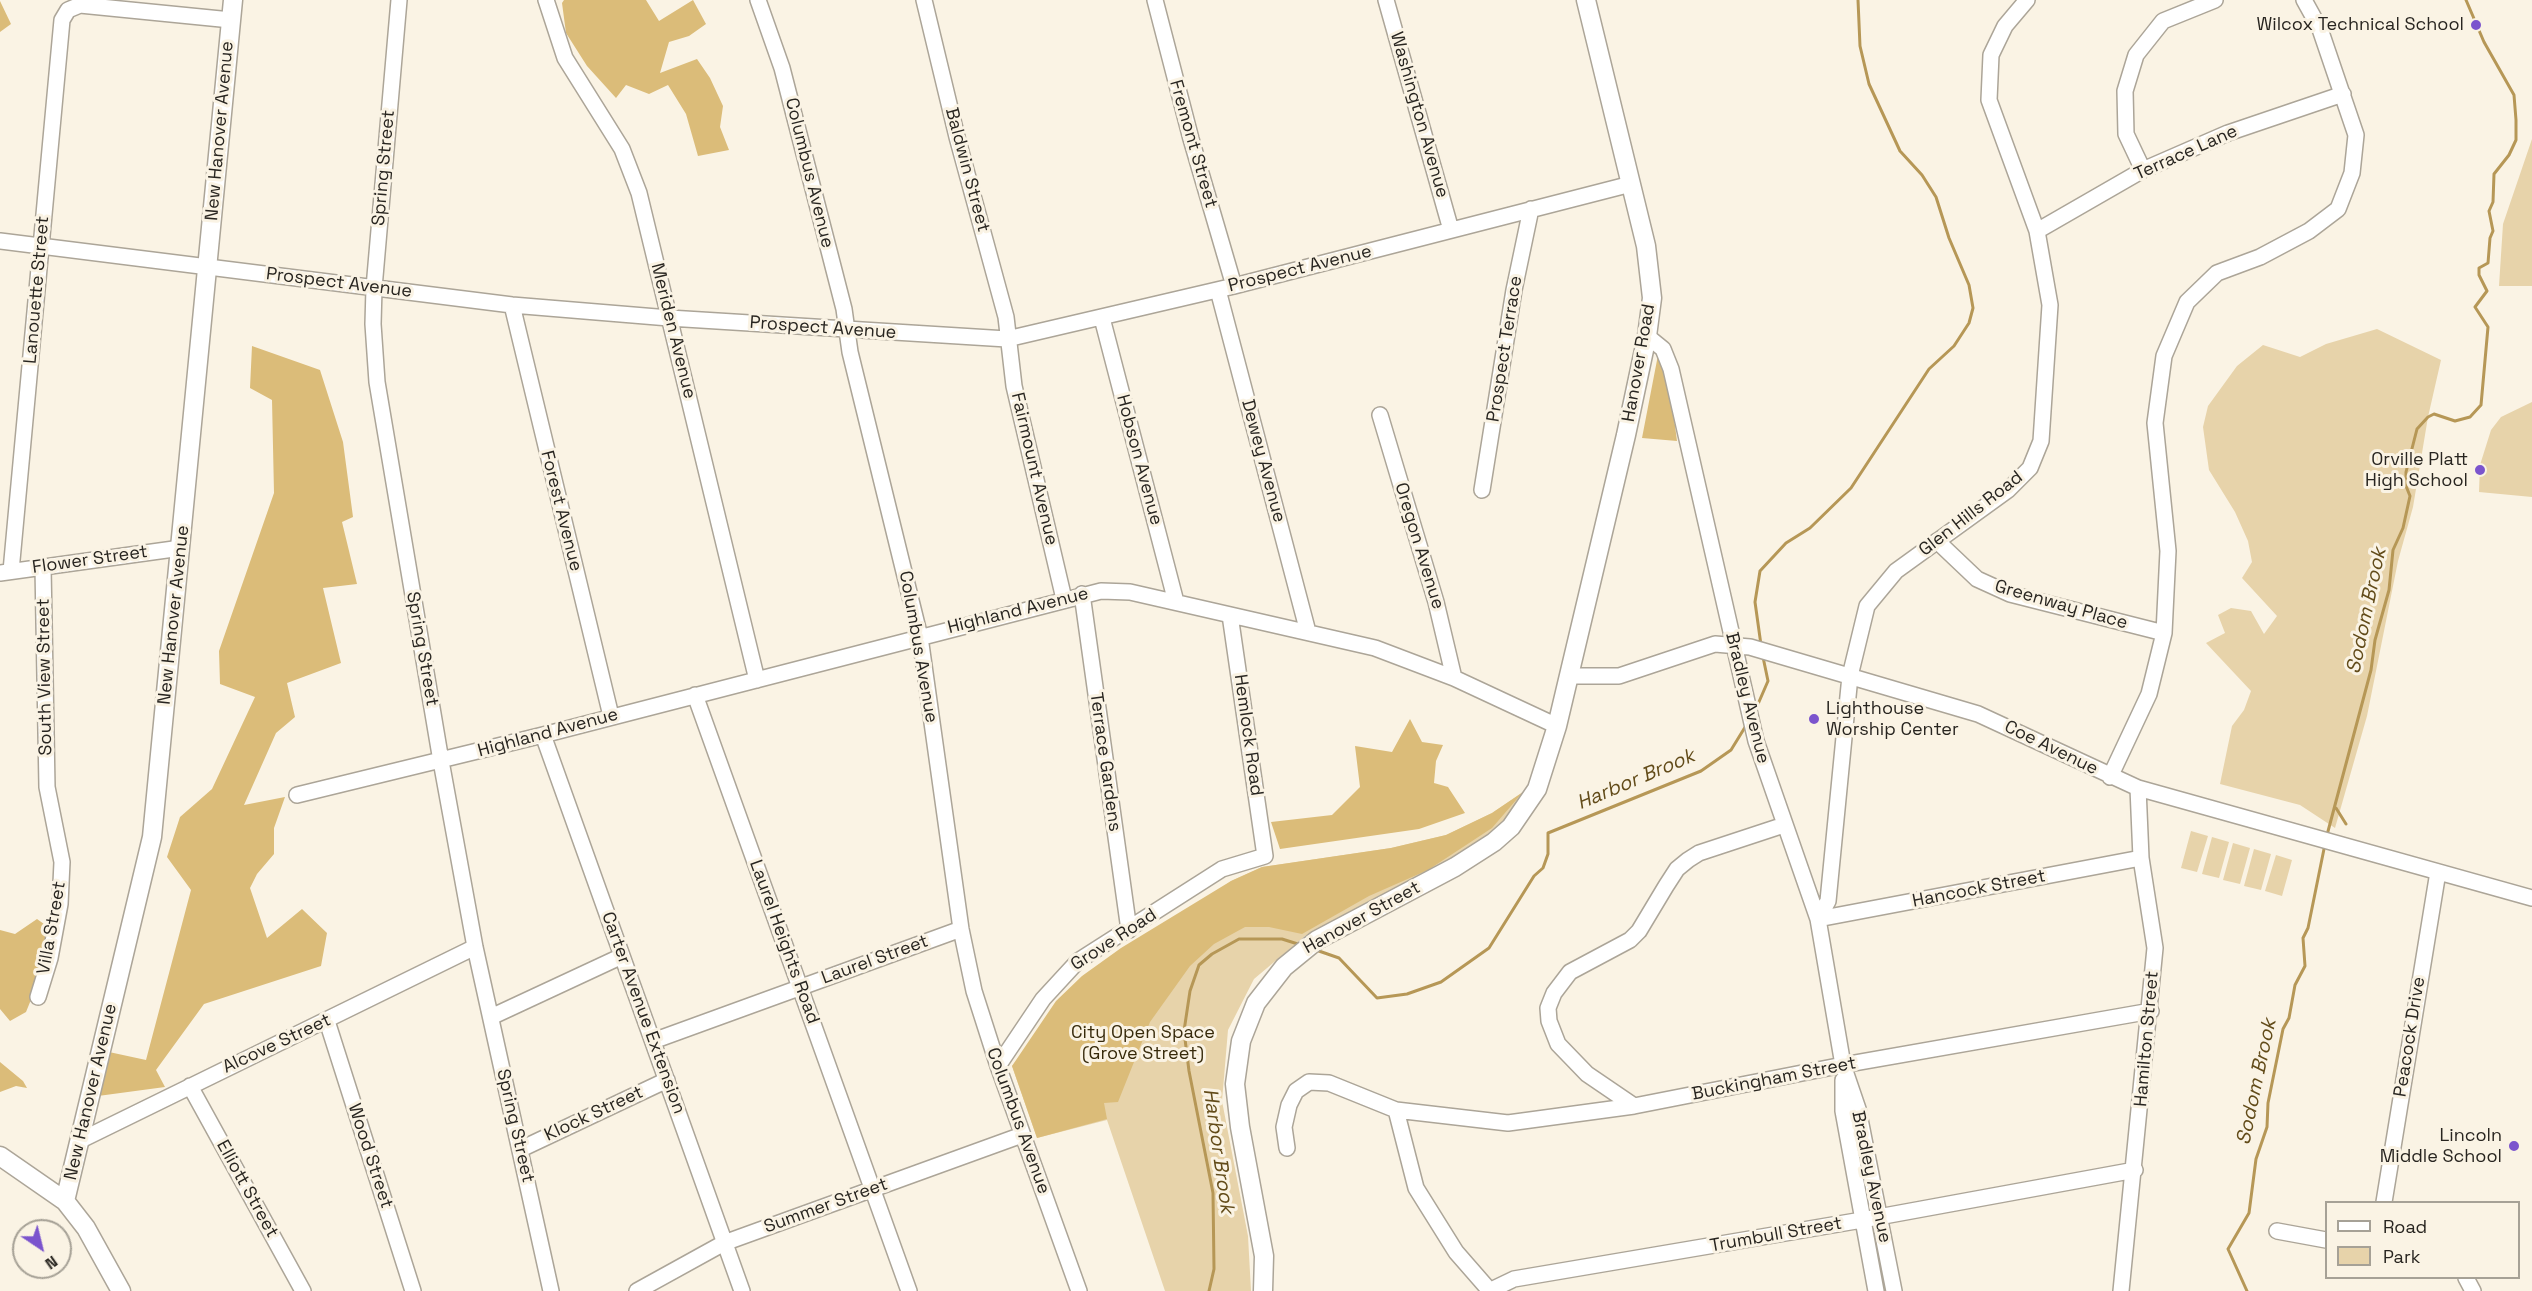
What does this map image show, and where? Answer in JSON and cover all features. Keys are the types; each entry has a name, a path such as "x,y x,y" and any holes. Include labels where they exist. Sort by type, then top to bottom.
{"main road":[{"name":"New Hanover Avenue","path":"65,1201 152,837 233,0"},
{"name":"Hanover Road","path":"1557,726 1647,336 1652,298 1650,265 1586,0"},
{"name":"Hanover Street","path":"1263,1291 1264,1256 1240,1127 1235,1084 1237,1062 1247,1023 1256,1003 1284,967 1317,940 1455,867 1494,842 1511,827 1537,789 1557,726"},
{"path":"0,1156 65,1201 86,1228 121,1291"}],"street":[{"name":"Spring Street","path":"399,0 374,288 377,382 441,761 476,947 551,1291"},
{"name":"Meriden Avenue","path":"546,0 565,58 616,139 632,172 757,680"},
{"name":"Columbus Avenue","path":"758,0 782,68 920,637 961,929 974,991 998,1066 1078,1291"},
{"name":"Baldwin Street","path":"924,0 955,129 1003,306 1007,339"},
{"name":"Fremont Street","path":"1155,0 1188,128 1234,286"},
{"name":"Washington Avenue","path":"1386,0 1451,230"},
{"name":"Glen Hills Road","path":"1818,919 1828,901 1850,676 1867,606 1896,571 2008,490 2030,468 2042,441 2050,305 2037,231 1989,100 1990,55 2005,26 2027,0"},
{"path":"2143,170 2126,134 2125,91 2136,55 2163,21 2215,0"},
{"path":"2110,777 2149,694 2164,633 2168,551 2155,423 2164,356 2187,302 2217,273 2260,257 2309,231 2338,209 2352,172 2356,135 2320,29 2304,0"},
{"name":"New Hanover Avenue","path":"68,10 80,6 231,20"},
{"name":"Lanouette Street","path":"6,572 41,245 62,20 68,10"},
{"name":"Terrace Lane","path":"2037,231 2143,170 2228,133 2343,94"},
{"name":"Prospect Avenue","path":"0,240 512,305 669,318 1007,339 1218,290 1631,184"},
{"name":"Prospect Terrace","path":"1482,490 1514,290 1531,209"},
{"name":"Dewey Avenue","path":"1218,290 1308,632"},
{"name":"Forest Avenue","path":"512,305 611,716"},
{"name":"Hobson Avenue","path":"1102,318 1176,602"},
{"name":"Bradley Avenue","path":"1647,336 1663,349 1671,369 1733,644 1764,769 1818,919 1843,1065 1858,1109 1894,1291"},
{"name":"Fairmount Avenue","path":"1007,339 1014,386 1064,598"},
{"name":"Oregon Avenue","path":"1380,416 1436,602 1454,678"},
{"name":"Greenway Place","path":"1937,541 1977,579 2010,594 2164,633"},
{"name":"Flower Street","path":"6,572 181,548"},
{"name":"South View Street","path":"43,567 47,787"},
{"name":"Highland Avenue","path":"297,795 543,735 1064,598 1116,590 1308,632 1392,654 1454,678 1557,726"},
{"name":"Terrace Gardens","path":"1082,594 1129,930"},
{"name":"Hemlock Road","path":"1230,615 1265,856"},
{"name":"Coe Avenue","path":"1570,676 1596,678 1619,676 1708,646 1733,644 1750,647 1978,714 2138,788 2532,898"},
{"name":"Laurel Heights Road","path":"695,695 909,1291"},
{"name":"Carter Avenue Extension","path":"543,735 742,1291"},
{"name":"Villa Street","path":"38,997 50,958 60,904 63,862 47,787"},
{"name":"Hamilton Street","path":"2121,1291 2156,948 2141,858 2138,788"},
{"path":"1634,1106 1587,1074 1558,1044 1549,1021 1548,1008 1554,993 1570,972 1630,940 1640,931 1677,869 1688,860 1699,853 1784,825"},
{"name":"Grove Road","path":"998,1066 1060,978 1078,961 1222,869 1265,856"},
{"name":"Hancock Street","path":"1818,919 2141,858"},
{"name":"Peacock Drive","path":"2384,1201 2438,872"},
{"name":"Laurel Street","path":"653,1041 961,929"},
{"name":"Alcove Street","path":"79,1141 476,947"},
{"path":"491,1017 622,956"},
{"name":"Buckingham Street","path":"1287,1148 1284,1127 1289,1106 1296,1090 1309,1082 1329,1083 1396,1110 1508,1123 1634,1106 1843,1065 2151,1011"},
{"name":"Wood Street","path":"327,1021 413,1291"},
{"name":"Bradley Avenue","path":"1843,1065 1843,1111 1876,1291"},
{"name":"Klock Street","path":"521,1149 667,1080"},
{"name":"Elliott Street","path":"190,1086 303,1291"},
{"path":"1396,1110 1416,1188 1456,1252 1490,1291"},
{"name":"Summer Street","path":"637,1291 724,1243 1022,1135"},
{"name":"Trumbull Street","path":"1490,1291 1514,1279 1881,1217 2135,1170"},
{"path":"2277,1232 2325,1240"}],"green space":[{"path":"2532,139 2532,286 2499,286 2503,224"},
{"path":"2377,329 2441,360 2428,417 2413,507 2398,561 2367,716 2335,828 2300,805 2220,784 2232,726 2244,710 2251,691 2206,643 2225,633 2218,615 2231,608 2251,611 2264,634 2277,616 2242,578 2252,562 2248,541 2235,512 2209,470 2203,427 2208,406 2237,366 2263,345 2300,357 2326,344"},
{"path":"2532,402 2532,497 2479,492 2480,465 2491,430 2501,417"},
{"name":"City Open Space (Grove Street)","path":"1523,792 1530,795 1507,824 1475,851 1305,936 1254,979 1228,1030 1222,1101 1248,1236 1251,1291 1165,1291 1107,1120 1037,1138 1012,1066 1053,1014 1231,881 1262,867 1391,848 1446,835 1492,813"},
{"path":"2191,831 2208,836 2197,872 2181,868"},
{"path":"2212,837 2229,842 2219,878 2202,874"},
{"path":"2233,843 2250,848 2240,884 2223,880"},
{"path":"2254,849 2271,854 2261,890 2244,886"},
{"path":"2276,855 2292,860 2282,896 2265,891"}],"shaded area":[{"path":"564,0 646,0 659,21 693,0 706,24 689,36 669,42 660,73 697,59 710,78 723,106 720,127 729,150 698,156 686,114 668,85 649,94 626,85 616,98 587,66 566,33 562,3"},
{"path":"0,1 11,24 0,32"},
{"path":"252,346 320,370 343,442 353,517 342,522 357,584 323,588 341,663 287,683 295,717 276,733 244,805 285,797 274,828 274,854 257,874 250,888 267,938 302,909 327,933 321,966 204,1004 156,1070 165,1087 98,1096 109,1052 146,1060 191,890 167,857 180,817 212,789 255,697 220,684 219,651 274,493 272,400 250,388"},
{"path":"1658,355 1671,395 1677,441 1642,438"},
{"path":"1410,719 1422,742 1443,745 1436,761 1434,783 1448,787 1465,813 1419,829 1280,849 1271,822 1332,815 1360,787 1355,746 1392,752"},
{"path":"1523,792 1492,828 1428,870 1369,896 1302,934 1269,927 1245,927 1214,944 1190,966 1150,1022 1118,1102 1104,1103 1107,1119 1037,1138 1012,1066 1056,1001 1082,976 1121,948 1231,881 1262,867 1391,848 1446,835 1492,813"},
{"path":"37,919 51,929 41,975 26,1012 10,1021 0,1009 0,930 15,934"},
{"path":"0,1062 23,1081 27,1088 16,1086 0,1092"}],"waterway":[{"name":"Harbor Brook","path":"1761,645 1755,602 1760,571 1786,543 1810,528 1851,488 1929,369 1954,346 1969,323 1973,308 1969,285 1949,238 1936,197 1922,175 1900,151 1869,84 1860,46 1858,0"},
{"name":"Sodom Brook","path":"2327,835 2371,670 2375,640 2389,590 2393,550 2403,528 2410,496 2406,486 2406,472 2417,429 2434,414 2455,421 2470,417 2481,405 2488,327 2475,307 2487,291 2479,275 2479,268 2488,263 2490,238 2493,231 2489,211 2493,202 2494,174 2509,155 2516,140 2516,120 2514,95 2484,42 2466,0"},
{"name":"Harbor Brook","path":"1755,711 1768,681 1763,657"},
{"name":"Harbor Brook","path":"1316,950 1339,958 1377,998 1407,994 1441,982 1489,948 1534,876 1543,868 1548,854 1548,833 1701,771 1731,750 1747,724"},
{"path":"2336,808 2346,824"},
{"name":"Sodom Brook","path":"2247,1291 2228,1249 2249,1213 2256,1159 2267,1127 2268,1103 2283,1029 2289,1018 2295,985 2305,966 2303,938 2308,928 2325,844"},
{"name":"Harbor Brook","path":"1209,1291 1214,1269 1213,1193 1189,1071 1184,1031 1190,991 1199,965 1212,954 1239,939 1282,939 1301,945"}],"place":[{"name":"Wilcox Technical School","path":"2476,25"},
{"name":"Orville Platt High School","path":"2480,470"},
{"name":"Lighthouse Worship Center","path":"1814,719"},
{"name":"Lincoln Middle School","path":"2514,1146"}]}
